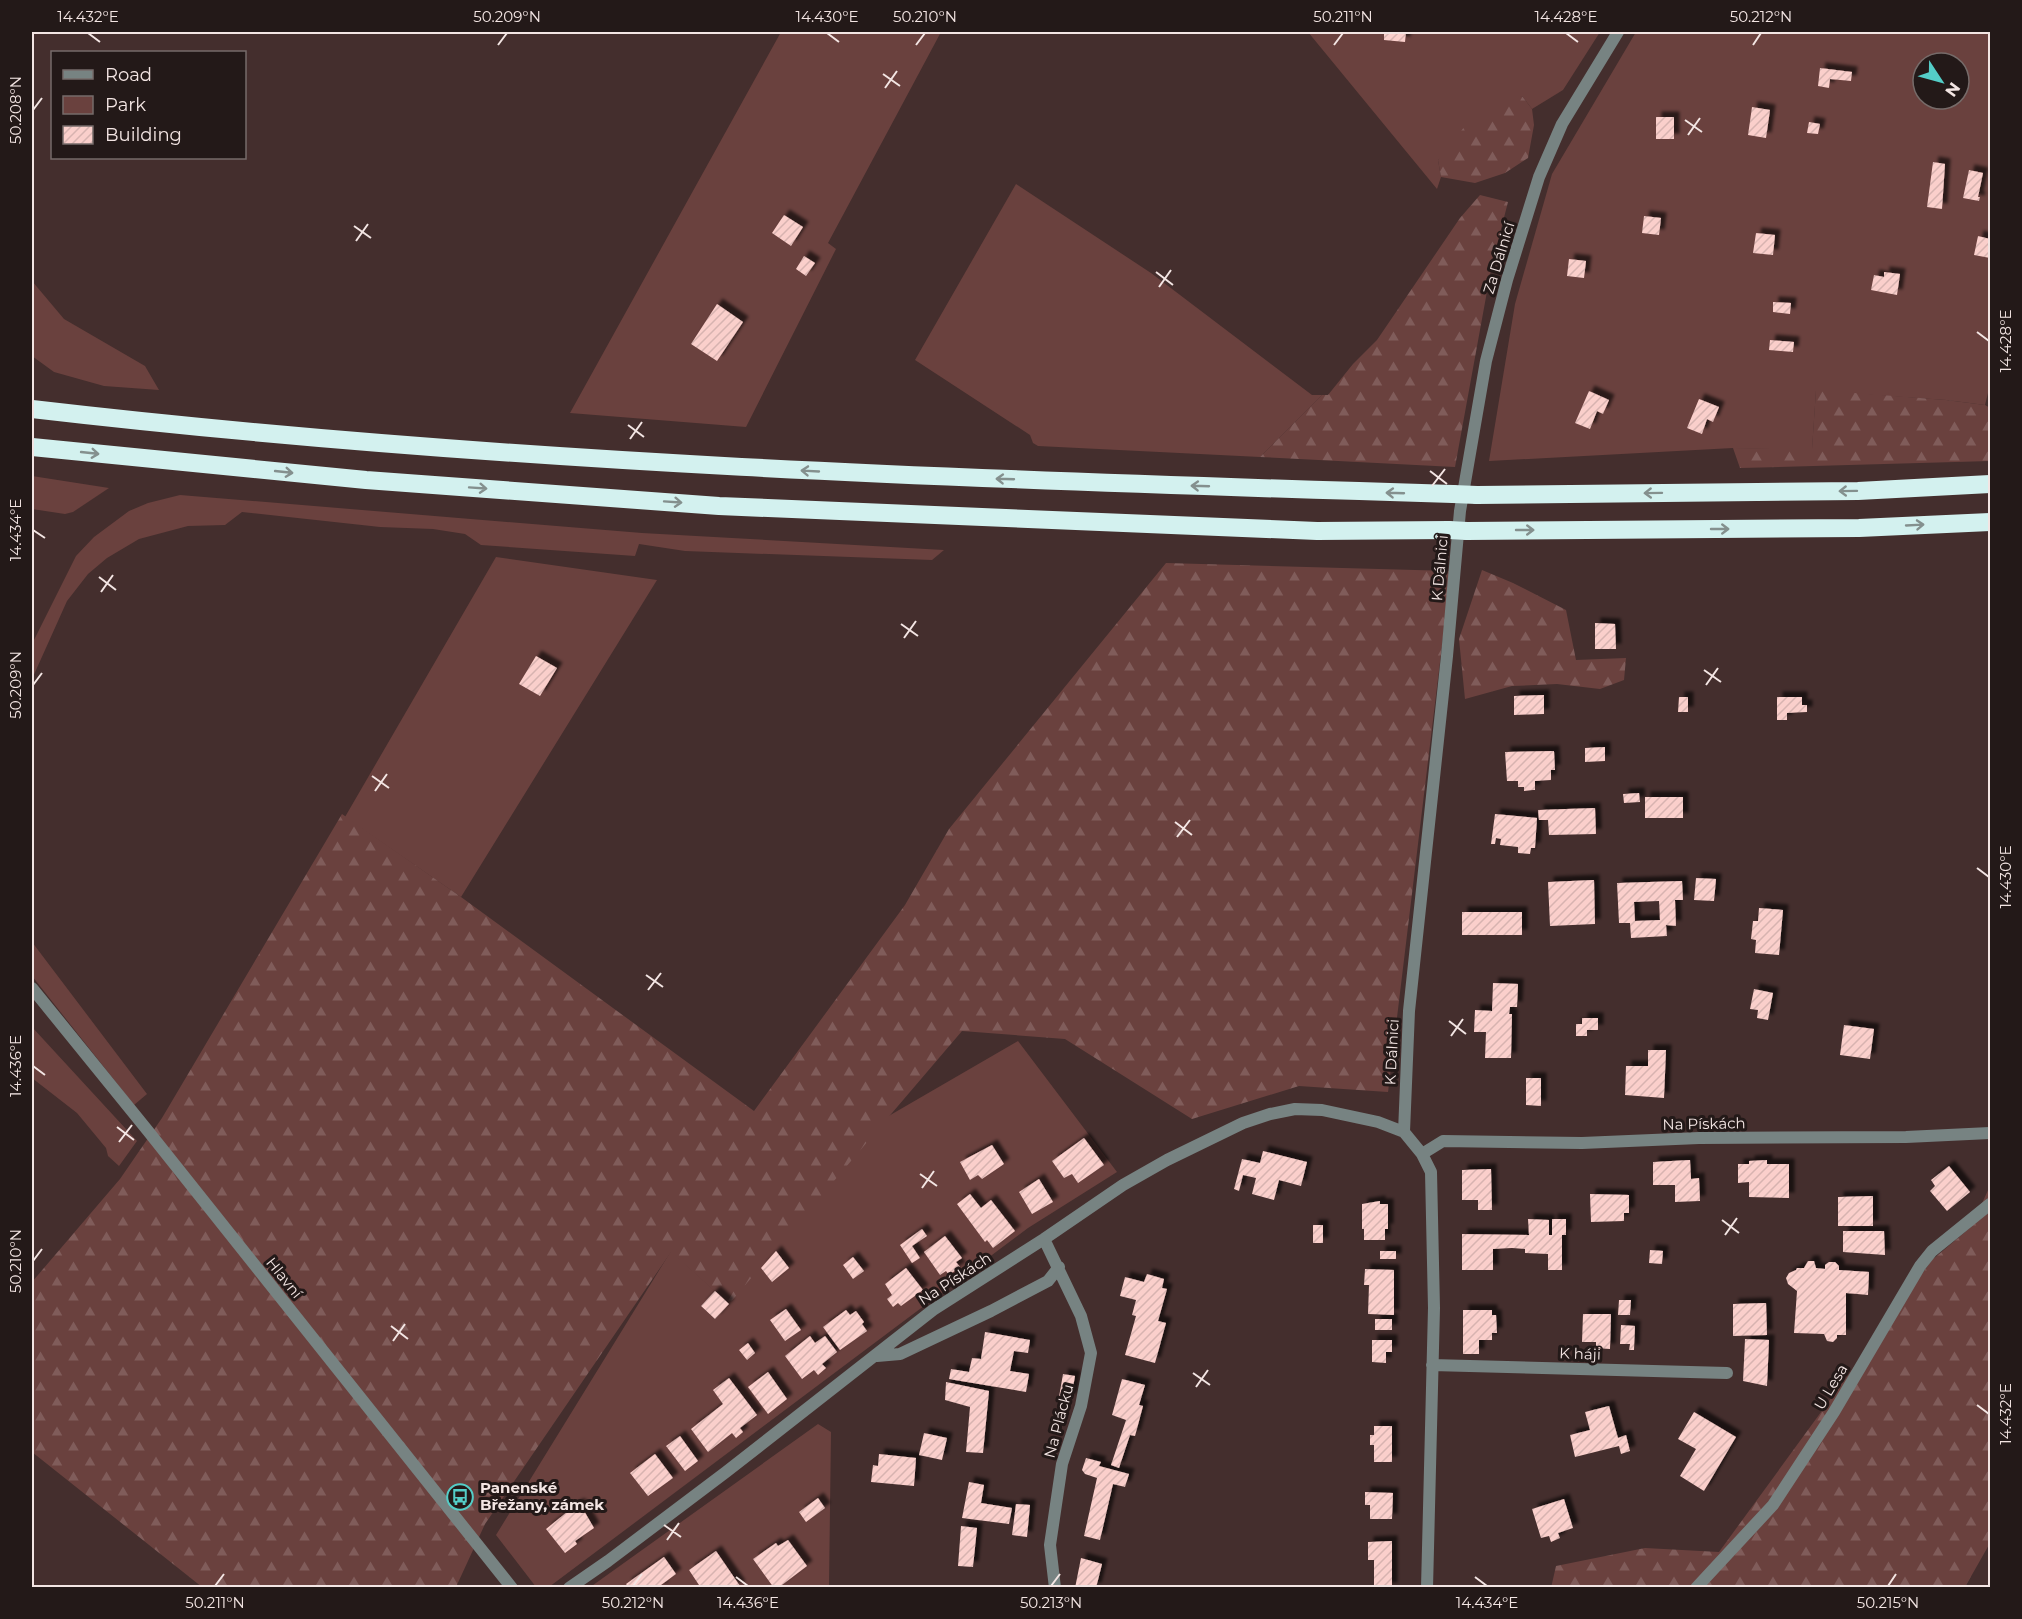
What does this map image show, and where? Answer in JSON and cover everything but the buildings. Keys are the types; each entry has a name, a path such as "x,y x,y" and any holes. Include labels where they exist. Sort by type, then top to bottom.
{"highway":[{"path":"32,409 336,439 718,467 1457,503 1477,495 1858,491 1990,484"},
{"path":"32,447 366,480 719,506 1317,531 1859,528 1990,522"}],"street":[{"name":"Za Dálnicí","path":"1457,503 1486,361 1507,280 1539,177 1563,124 1618,32"},
{"name":"K Dálnici","path":"1404,1132 1409,1011 1446,668 1457,503"},
{"name":"Hlavní","path":"32,988 512,1587"},
{"name":"Na Pískách","path":"570,1587 608,1562 933,1310 1123,1185 1167,1160 1243,1123 1295,1109 1322,1110 1378,1122 1404,1132"},
{"path":"1404,1132 1422,1154 1431,1172 1434,1230 1427,1587"},
{"name":"Na Pískách","path":"1422,1154 1443,1141 1582,1143 1699,1138 1906,1137 1990,1133"},
{"name":"U Lesa","path":"1696,1587 1773,1505 1834,1412 1920,1266 1932,1251 1990,1204"},
{"name":"Na Plácku","path":"1044,1239 1081,1316 1091,1353 1081,1406 1062,1464 1050,1545 1055,1587"},
{"path":"876,1356 900,1354 991,1311 1048,1281 1059,1268"},
{"name":"K háji","path":"1432,1365 1727,1373"}],"green space":[{"path":"781,32 941,32 828,243 836,249 746,427 570,413"},
{"path":"1308,32 1600,32 1563,90 1532,109 1522,96 1438,160 1441,177 1437,189"},
{"path":"1636,32 1990,32 1990,385 1985,405 1816,391 1812,450 1733,448 1489,461 1515,304 1552,174"},
{"path":"1522,96 1532,109 1534,125 1528,158 1505,173 1475,183 1441,177 1438,160 1465,126 1507,100"},
{"path":"1016,184 1151,273 1312,395 1322,395 1260,457 1038,446 1033,443 1030,435 915,360"},
{"path":"1480,195 1508,202 1492,264 1455,467 1260,457 1322,395 1328,395 1353,364 1377,340 1460,218"},
{"path":"32,281 64,319 145,366 159,390 104,386 54,372 32,356"},
{"path":"1816,390 1985,405 1990,408 1990,461 1740,468 1733,448 1812,449"},
{"path":"32,476 109,488 73,512 65,514 32,509"},
{"path":"180,495 642,533 944,550 932,560 685,551 639,544 635,556 481,545 465,534 433,529 380,527 242,512 225,525 188,526 139,539 107,558 88,574 67,601 32,679 32,644 76,556 94,537 129,511 148,503"},
{"path":"496,557 657,580 461,897 345,817"},
{"path":"1166,563 1451,571 1388,1092 1299,1086 1192,1119 1065,1039 962,1031 729,1304 671,1252 485,1524 456,1587 202,1587 32,1452 32,1282 120,1179 162,1118 342,814 461,897 754,1111 905,905 949,829"},
{"path":"1482,570 1566,610 1576,660 1626,658 1624,680 1600,689 1557,684 1512,686 1465,699 1459,639"},
{"path":"32,942 147,1094 134,1105 32,976"},
{"path":"32,1027 137,1141 119,1166 108,1156 106,1148 77,1113 32,1078"},
{"path":"1018,1041 1117,1172 1028,1228 549,1587 536,1587 496,1535 671,1251 715,1291 701,1306 715,1319 880,1121"},
{"path":"1990,1186 1990,1543 1965,1587 1551,1588 1556,1566 1645,1548 1719,1552 1932,1260 1971,1227"},
{"path":"818,1424 831,1432 829,1587 589,1588"}],"place":[{"name":"Panenské Břežany, zámek","path":"460,1497"}]}
